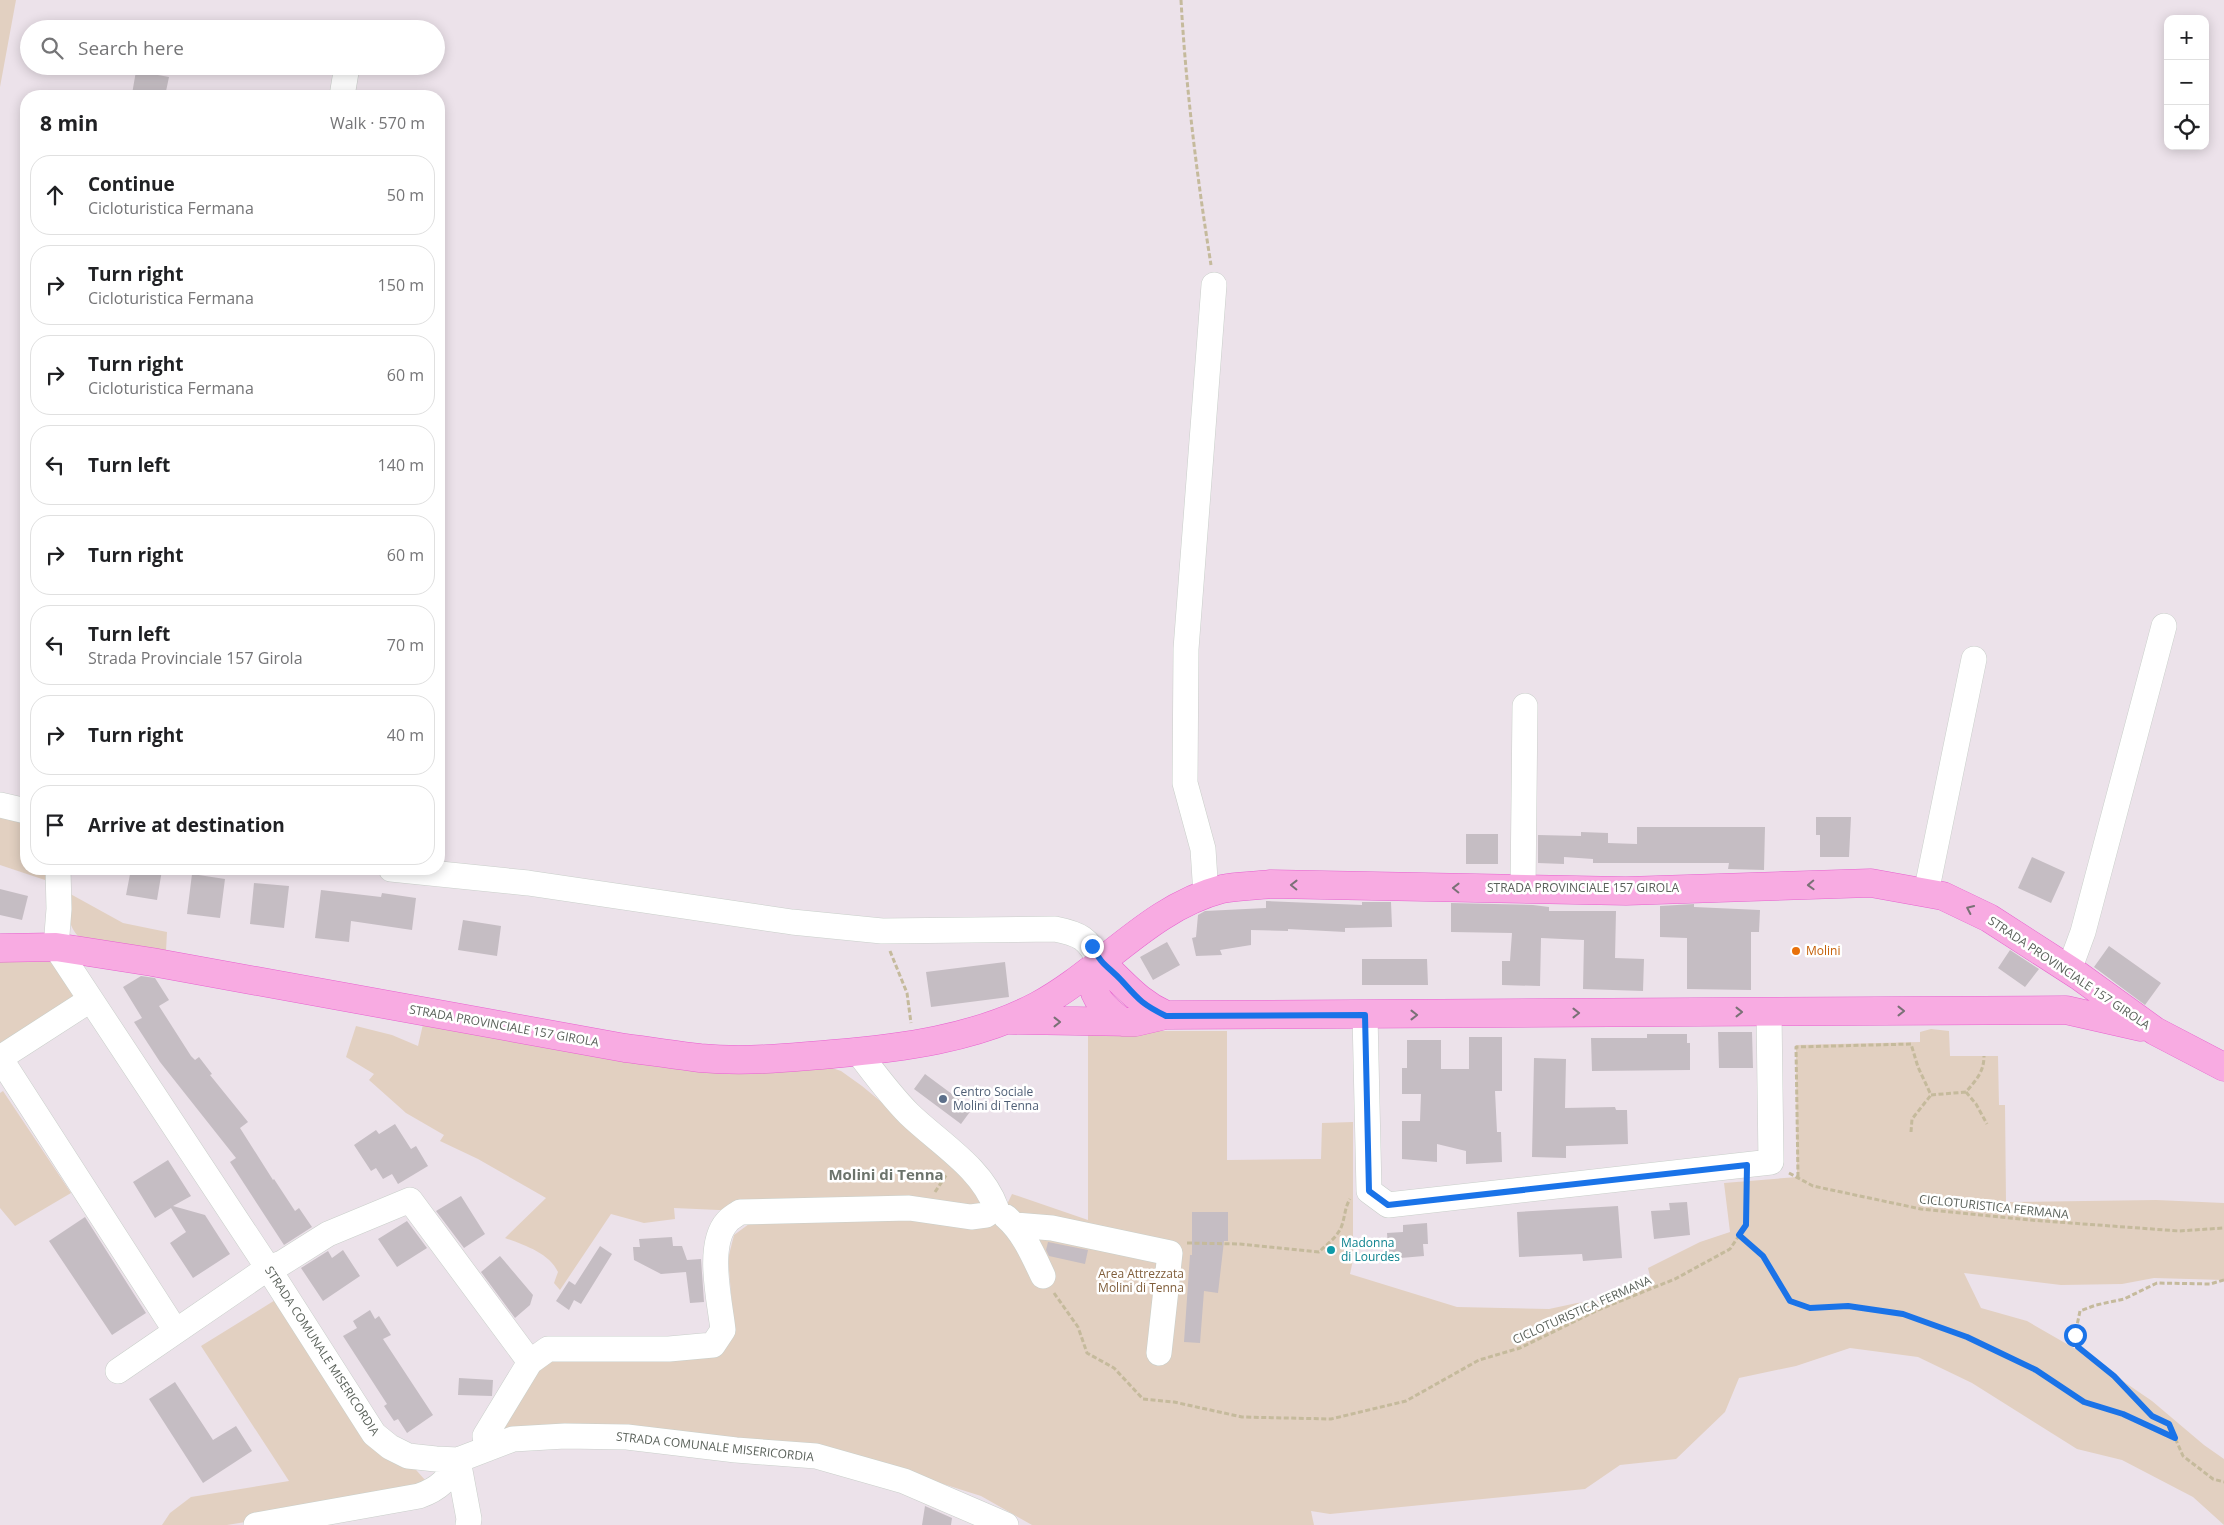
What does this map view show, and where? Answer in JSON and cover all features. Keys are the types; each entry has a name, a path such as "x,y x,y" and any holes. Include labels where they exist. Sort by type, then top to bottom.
{"main road":[{"name":"STRADA PROVINCIALE 157 GIROLA","path":"0,948 56,947 152,962 625,1048 700,1058 769,1060 858,1052 914,1044 970,1032 1008,1020 1065,988 1146,927 1181,905 1222,889 1270,884 1626,891 1871,883 1943,896 1989,918 2077,975 2155,1031 2224,1067"},
{"path":"1122,1022 1103,1006 1096,994 1093,981 1100,962 1122,981 1136,998 1148,1007 1166,1016"},
{"path":"2066,1010 2079,1003 2085,996 2077,975"},
{"name":"STRADA PROVINCIALE 157 GIROLA","path":"1008,1020 1136,1022 1166,1016 2066,1010 2155,1031"}],"street":[{"path":"343,90 346,75"},
{"path":"1206,895 1203,849 1186,784 1186,650 1214,286"},
{"path":"2077,975 2083,932 2164,626"},
{"path":"1926,893 1974,659"},
{"path":"1522,889 1525,706"},
{"path":"0,805 20,810"},
{"path":"56,947 59,910 58,875"},
{"path":"445,875 528,883 792,922 882,931 1055,929 1074,932 1092,946 1100,962"},
{"name":"STRADA COMUNALE MISERICORDIA","path":"56,947 268,1268 374,1434 390,1447 408,1456 458,1460 513,1439 565,1436 627,1437 736,1450 816,1456 904,1481 1006,1525"},
{"path":"90,1000 0,1058 175,1330"},
{"path":"1365,1015 1369,1191 1388,1205 1771,1162 1769,1012"},
{"path":"858,1052 880,1082 909,1114 952,1152 992,1195 996,1208 1014,1225 1028,1245 1043,1276"},
{"path":"118,1371 175,1330 268,1268 282,1263 328,1234 410,1200 530,1362"},
{"path":"486,1449 485,1436 530,1362 548,1349 669,1349 713,1345 723,1330 715,1254 719,1237 727,1222 740,1212 909,1208 971,1217 986,1216 996,1208"},
{"path":"1014,1225 1052,1228 1170,1253 1159,1352"},
{"path":"256,1525 419,1496 442,1485 452,1473 458,1460"},
{"path":"458,1460 469,1519 468,1525"}],"path":[{"path":"1181,0 1197,179 1214,286"},
{"path":"882,931 907,993 914,1044"},
{"path":"1798,1178 1796,1047 1911,1044 1918,1067 1931,1095"},
{"path":"1911,1132 1912,1119 1931,1095 1966,1092 1978,1078 1984,1066 1984,1056"},
{"path":"1966,1092 1976,1104 1987,1124"},
{"path":"909,1208 928,1200 940,1186 950,1170 952,1152"},
{"name":"CICLOTURISTICA FERMANA","path":"1771,1162 1812,1186 1921,1209 2030,1220 2179,1231 2224,1228"},
{"name":"CICLOTURISTICA FERMANA","path":"1043,1276 1078,1327 1087,1353 1114,1368 1143,1399 1174,1402 1242,1417 1331,1420 1406,1401 1479,1360 1520,1348 1598,1310 1675,1279 1730,1249 1746,1225 1747,1165"},
{"path":"1170,1253 1185,1243 1240,1244 1319,1252 1338,1234 1350,1199 1369,1191"},
{"path":"1739,1235 1763,1256 1790,1301 1810,1308 1848,1306 1903,1314 1967,1337 2036,1370 2084,1402 2123,1414 2175,1438"},
{"path":"2224,1280 2210,1284 2157,1283 2124,1299 2096,1305 2080,1311 2075,1335 2078,1347 2114,1376 2152,1416 2169,1424 2183,1456 2213,1479 2224,1482"}],"green space":[{"path":"0,0 16,0 0,87"},
{"path":"0,813 20,818 20,872 0,865"},
{"path":"30,875 47,875 45,880"},
{"path":"65,891 123,923 167,932 166,951 80,938 70,922"},
{"path":"0,959 53,960 84,995 0,1049"},
{"path":"424,1020 814,1068 832,1068 841,1071 862,1086 938,1149 988,1206 741,1211 674,1208 675,1219 644,1223 611,1214 560,1290 554,1283 558,1272 549,1260 535,1250 505,1238 546,1198 478,1159 440,1141 444,1135 406,1113 369,1080 374,1074 346,1057 356,1026 392,1035 418,1046"},
{"name":"Area Attrezzata Molini di Tenna","path":"1931,1029 1949,1031 1950,1056 1998,1056 1999,1105 2005,1105 2006,1202 2156,1200 2224,1203 2224,1280 2154,1278 2122,1284 2061,1285 1964,1273 1981,1308 2027,1321 2079,1351 2152,1401 2204,1445 2224,1459 2224,1525 2193,1497 2122,1460 2077,1449 1972,1383 1918,1357 1850,1348 1796,1366 1739,1378 1725,1412 1676,1459 1620,1465 1585,1489 1330,1514 1311,1511 1314,1525 1032,1525 981,1496 918,1476 512,1436 495,1426 534,1363 669,1350 734,1327 728,1259 734,1235 749,1224 849,1218 998,1223 1012,1194 1088,1220 1088,1031 1227,1031 1227,1160 1321,1159 1322,1123 1353,1122 1353,1260 1350,1274 1457,1307 1549,1309 1577,1303 1612,1300 1652,1285 1648,1268 1700,1242 1730,1232 1724,1183 1797,1177 1796,1045 1920,1042 1920,1032"},
{"path":"3,1091 71,1193 15,1226 0,1208 0,1093"},
{"path":"280,1297 409,1462 425,1480 435,1474 402,1496 227,1525 162,1525 170,1513 191,1497 289,1481 201,1346"}],"building":[{"path":"135,75 169,77 166,90 133,90"},
{"path":"1816,817 1851,817 1849,857 1820,857 1820,835 1816,835"},
{"path":"1637,827 1765,827 1764,870 1728,869 1729,863 1593,863 1593,859 1564,857 1564,864 1538,863 1538,835 1581,836 1581,832 1608,833 1608,843 1637,844"},
{"path":"1466,834 1498,834 1498,864 1466,864"},
{"path":"2032,857 2065,872 2051,903 2018,888"},
{"path":"130,875 161,875 157,900 126,895"},
{"path":"192,875 225,879 220,918 187,914"},
{"path":"254,883 289,886 284,928 250,924"},
{"path":"0,889 28,896 22,920 0,915"},
{"path":"321,890 381,897 382,893 416,898 412,930 351,921 349,942 315,938"},
{"path":"1266,901 1362,905 1362,902 1391,902 1392,927 1345,928 1345,932 1288,929 1288,931 1251,930 1251,945 1220,950 1222,955 1196,956 1192,938 1196,937 1198,915 1205,911 1266,908"},
{"path":"1451,903 1533,905 1549,907 1549,911 1616,911 1615,958 1644,959 1643,991 1583,989 1584,940 1541,938 1540,986 1502,985 1502,961 1510,961 1512,933 1451,932"},
{"path":"1694,904 1694,907 1760,910 1759,932 1751,932 1751,990 1687,989 1687,938 1660,937 1660,906"},
{"path":"463,920 501,926 497,956 458,950"},
{"path":"1167,942 1180,965 1153,980 1140,957"},
{"path":"2109,946 2161,983 2145,1005 2094,967"},
{"path":"2010,950 2039,969 2025,987 1998,968"},
{"path":"1362,959 1427,959 1428,985 1362,985"},
{"path":"1005,962 1009,997 931,1007 926,972"},
{"path":"141,976 155,978 169,1000 159,1006 191,1056 195,1060 199,1057 212,1074 210,1075 248,1122 240,1128 295,1211 299,1208 312,1227 284,1245 230,1162 236,1158 160,1062 134,1022 142,1018 123,987"},
{"path":"1718,1032 1752,1032 1753,1068 1719,1068"},
{"path":"1647,1034 1687,1034 1687,1043 1690,1043 1690,1070 1592,1071 1591,1038 1647,1038"},
{"path":"1469,1037 1502,1037 1502,1091 1495,1091 1497,1132 1501,1132 1502,1162 1466,1164 1466,1151 1437,1144 1437,1162 1402,1159 1402,1121 1420,1121 1421,1094 1402,1094 1402,1068 1407,1068 1407,1040 1441,1040 1441,1069 1469,1069"},
{"path":"1534,1058 1566,1059 1565,1108 1615,1107 1616,1110 1627,1110 1628,1144 1566,1146 1566,1158 1532,1157"},
{"name":"Centro Sociale Molini di Tenna","path":"925,1074 972,1109 961,1124 914,1089"},
{"path":"395,1124 411,1149 416,1146 428,1166 398,1184 392,1174 383,1179 376,1168 371,1171 354,1145 376,1130 379,1134"},
{"path":"168,1160 191,1196 173,1206 205,1215 230,1254 193,1278 170,1243 186,1232 171,1208 155,1218 133,1182"},
{"path":"461,1196 485,1234 464,1248 436,1211"},
{"path":"1687,1202 1690,1235 1654,1239 1651,1211 1670,1210 1669,1203"},
{"path":"1618,1206 1622,1258 1583,1261 1582,1254 1519,1257 1517,1212"},
{"path":"1192,1212 1228,1212 1228,1241 1224,1241 1218,1293 1204,1291 1200,1343 1184,1342 1190,1255 1192,1255"},
{"path":"85,1217 146,1313 112,1335 49,1241"},
{"path":"407,1221 427,1248 397,1267 378,1239"},
{"path":"1427,1223 1428,1244 1423,1244 1424,1256 1389,1259 1387,1233 1403,1232 1403,1225"},
{"path":"672,1237 673,1246 682,1246 687,1260 701,1259 704,1302 690,1303 686,1272 661,1274 634,1260 633,1247 640,1247 639,1239"},
{"path":"1048,1242 1088,1250 1085,1264 1049,1256 1046,1250"},
{"path":"600,1246 612,1254 581,1304 574,1300 569,1310 556,1301 569,1281 575,1285"},
{"path":"343,1250 360,1276 323,1301 301,1268 328,1251 332,1258"},
{"path":"500,1256 533,1295 530,1305 515,1318 481,1272"},
{"path":"370,1310 375,1319 379,1316 391,1335 383,1339 433,1415 407,1433 398,1419 394,1421 384,1406 387,1404 343,1336 357,1328 353,1321"},
{"path":"459,1378 493,1380 492,1396 458,1395"},
{"path":"175,1382 213,1440 236,1426 252,1451 203,1483 149,1399"},
{"path":"925,1506 952,1518 951,1525 922,1525"}],"place":[{"name":"Molini","path":"1796,951"},
{"name":"Centro Sociale Molini di Tenna","path":"943,1099"},
{"name":"Madonna di Lourdes","path":"1331,1250"}],"district":[{"name":"Molini di Tenna","path":"886,1175"}],"route":[{"path":"1092,946 1100,962 1122,981 1136,998 1148,1007 1166,1016 1365,1015 1369,1191 1388,1205 1747,1165 1746,1225 1739,1235 1763,1256 1790,1301 1810,1308 1848,1306 1903,1314 1967,1337 2036,1370 2084,1402 2123,1414 2175,1438 2169,1424 2152,1416 2114,1376 2078,1347 2075,1335"}]}
